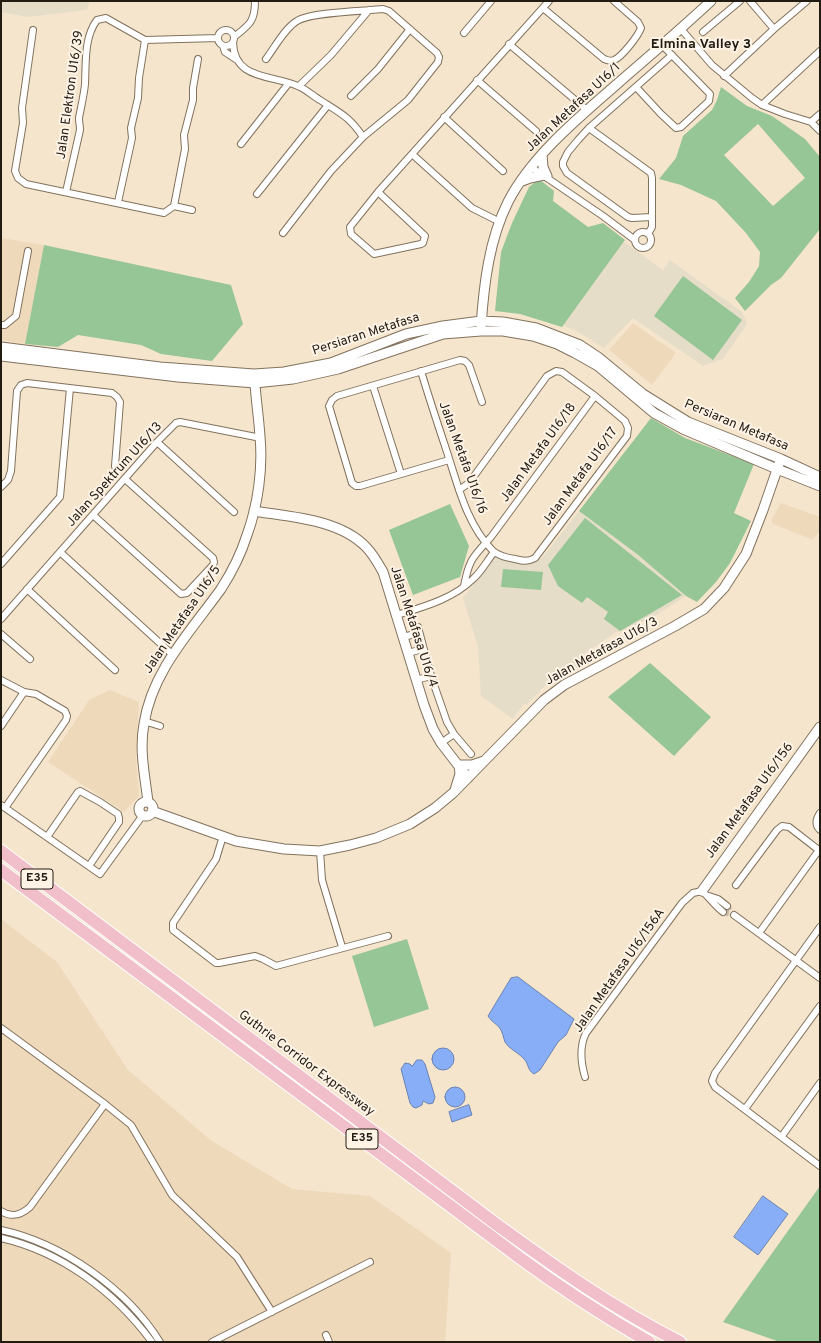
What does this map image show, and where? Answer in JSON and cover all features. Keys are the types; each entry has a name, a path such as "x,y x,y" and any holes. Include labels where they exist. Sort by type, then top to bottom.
{"highway":[{"name":"Guthrie Corridor Expressway","path":"1,851 552,1265 607,1302 680,1342"},
{"name":"Guthrie Corridor Expressway","path":"1,870 557,1285 606,1317 649,1342"}],"street":[{"path":"223,46 230,45 233,39 254,19 255,1"},
{"path":"464,33 491,1"},
{"path":"378,192 425,236 423,243 374,254 351,234 350,227 378,192 444,117 549,1"},
{"path":"543,8 604,59 610,61 615,60 639,33 641,28 638,22 614,1"},
{"name":"Jalan Metafasa U16/1","path":"481,331 487,265 500,222 509,201 531,167 542,154 587,110 681,29 711,1"},
{"path":"703,32 740,1"},
{"path":"750,1 774,29"},
{"path":"724,76 774,29 807,1"},
{"path":"266,59 291,26 302,18 317,15 383,9 389,11 439,56 438,62 408,100 363,137 330,171 283,233"},
{"path":"299,86 331,55 369,10"},
{"name":"Jalan Elektron U16/39","path":"66,192 80,127 85,84 84,72 89,36 92,26 97,20 106,18 145,40"},
{"path":"351,96 378,68 410,29"},
{"path":"681,29 712,65 752,98 785,114 811,122 820,131"},
{"path":"33,30 22,108 23,123 15,171 18,178 26,184 164,212 174,206 192,210"},
{"path":"237,60 233,51 233,39 231,32 224,30 220,33 218,38 219,43 223,46 225,52 237,60 249,72 299,86 346,116 355,125 363,137"},
{"path":"118,202 132,138 131,128 138,98 139,78 145,40 218,38"},
{"path":"509,44 587,110"},
{"path":"636,87 676,128 681,127 708,103 710,94 662,45"},
{"path":"762,104 820,51"},
{"path":"652,218 628,217 565,170 563,162 565,157 588,128 672,55"},
{"path":"174,206 186,144 184,135 193,100 192,88 198,59"},
{"path":"477,80 536,131"},
{"path":"241,144 288,84"},
{"path":"257,194 328,105"},
{"path":"811,122 820,114"},
{"path":"444,117 502,171"},
{"path":"588,128 651,173 652,227 648,234"},
{"path":"412,154 472,208 500,222"},
{"path":"542,154 545,175"},
{"path":"531,167 545,175 635,240 636,244 640,248 647,248 651,242 651,238 648,234 641,232 637,235 635,240"},
{"path":"522,181 545,175"},
{"path":"1,325 5,325 16,316 28,251"},
{"name":"Persiaran Metafasa","path":"1,347 160,367 254,374 284,372 331,363 406,334 443,326 481,321 503,322 536,328 580,345 598,357 643,394 688,422 781,459 820,477"},
{"name":"Persiaran Metafasa","path":"1,356 178,377 254,383 293,379 338,369 443,334 503,331 533,336 575,352 598,366 654,413 683,429 820,486"},
{"path":"449,460 356,486 352,483 329,406 332,400 337,396 460,360 465,361 469,365 482,402"},
{"name":"Jalan Metafa U16/16","path":"421,371 459,490 477,530 494,552"},
{"name":"Jalan Metafa U16/17","path":"459,490 469,483 548,376 556,371 562,372 595,396 625,421 628,428 627,436 536,558 530,561 523,561 501,556 494,552"},
{"path":"242,373 252,378 254,383"},
{"path":"238,382 255,396 266,382"},
{"path":"1,487 10,476 11,471 17,391 21,385 27,383 112,393 117,397 120,402 114,466"},
{"name":"Jalan Metafasa U16/5","path":"148,802 141,747 144,721 150,697 159,677 173,655 222,588 248,534 254,511 261,476 260,438 254,383"},
{"path":"373,386 401,474"},
{"path":"1,564 4,557 60,497 70,388"},
{"name":"Jalan Metafa U16/18","path":"473,556 486,542 595,396"},
{"name":"Jalan Spektrum U16/13","path":"1,618 157,442 176,423 180,422 260,438"},
{"path":"157,442 234,512"},
{"name":"Jalan Metafasa U16/3","path":"152,811 236,841 284,849 320,851 376,838 410,824 435,808 455,791 544,700 564,685 704,609 724,588 746,554 781,459"},
{"path":"93,515 181,594 187,593 200,579 214,562 212,558 125,479"},
{"name":"Jalan Metafasa U16/4","path":"254,511 334,526 352,535 365,546 375,558 383,572 424,706 433,729 441,743 468,778"},
{"path":"60,552 173,655"},
{"path":"397,615 432,604 464,586 474,579 494,552"},
{"path":"464,586 467,570 473,556 484,564"},
{"path":"27,589 115,670"},
{"name":"Jalan Metafasa U16/4","path":"403,637 418,630 431,676 447,722 454,734 471,754"},
{"path":"1,634 30,660"},
{"path":"408,653 423,649"},
{"path":"416,680 431,676"},
{"path":"1,680 24,692 36,694 65,712 67,716 66,720 3,806 100,874 143,815"},
{"path":"1,726 24,692"},
{"path":"144,721 160,726"},
{"name":"Jalan Metafasa U16/156","path":"705,894 820,727"},
{"path":"441,743 454,734"},
{"path":"455,791 460,774 458,765 472,765 484,761"},
{"path":"47,837 78,792 83,792 118,814 118,822 89,866"},
{"path":"143,802 148,802 152,805 152,811 149,815 143,815 139,812 139,806 143,802"},
{"path":"820,813 816,820 816,824 820,830"},
{"path":"736,885 776,830 782,826 789,828 819,850 759,933"},
{"path":"223,836 216,859 173,923 173,930 219,964 257,956 276,966 342,947 388,936"},
{"path":"320,851 322,880 342,947"},
{"name":"Jalan Metafasa U16/156A","path":"585,1077 583,1070 582,1050 586,1034 682,903 693,893 705,894"},
{"path":"705,894 718,899 728,906"},
{"path":"705,894 714,905 723,912"},
{"path":"734,915 820,978"},
{"path":"819,1163 715,1086 712,1080 715,1073 820,927"},
{"path":"745,1109 820,1006"},
{"path":"1,1028 105,1104 131,1125 176,1200 237,1257 272,1312"},
{"path":"782,1136 820,1083"},
{"path":"1,1211 11,1215 18,1215 30,1207 105,1104"},
{"path":"1,1230 45,1245 100,1277 132,1306 148,1323 160,1342"},
{"path":"1,1238 41,1251 77,1271 112,1297 127,1311 152,1342"},
{"path":"212,1342 370,1262"},
{"path":"326,1335 329,1342"}],"shaded area":[{"path":"1,1 90,1 87,10 28,17 1,12"},
{"path":"1,238 44,245 25,344 1,340"},
{"path":"624,242 663,270 670,260 742,312 747,324 723,359 703,366 633,318 604,348 575,330 563,326"},
{"path":"633,323 676,353 652,385 609,350"},
{"path":"781,503 820,517 820,530 813,540 773,524 771,520"},
{"path":"579,511 637,554 686,596 658,614 625,631 616,632 584,654 588,662 563,675 560,674 539,691 540,692 526,705 524,704 513,719 481,696 478,647 463,598 495,557 523,565 532,564 543,557"},
{"path":"110,690 139,702 136,757 139,796 124,812 48,762 89,700"},
{"path":"1,919 57,962 128,1070 212,1141 292,1189 370,1196 451,1253 445,1342 1,1342"}],"green space":[{"path":"721,87 747,106 772,116 805,139 820,157 820,229 781,278 771,285 745,311 735,298 749,282 759,266 760,252 746,233 716,201 681,185 659,179 676,158 683,136 712,110","holes":["758,124 805,178 773,206 724,155"]},
{"path":"539,179 554,191 553,201 588,227 603,223 625,240 562,327 520,314 495,311 501,252 512,223 529,187"},
{"path":"44,245 231,285 243,324 212,361 161,354 141,345 78,335 58,347 25,344"},
{"path":"683,276 742,320 713,360 654,316"},
{"path":"651,418 685,438 754,464 734,513 751,521 730,563 716,582 697,602 686,596 637,554 579,511"},
{"path":"450,504 469,546 460,577 413,595 389,530"},
{"path":"585,518 682,595 620,631 604,619 608,612 587,597 582,603 558,586 548,565"},
{"path":"503,569 543,572 541,590 501,587"},
{"path":"650,663 711,717 674,756 608,697"},
{"path":"407,939 429,1009 374,1027 352,956"},
{"path":"820,1186 820,1342 780,1342 723,1322"}],"water":[{"path":"518,977 574,1019 566,1035 558,1042 540,1070 534,1074 530,1071 524,1059 511,1049 505,1042 499,1027 488,1016 511,978"},
{"path":"443,1048 447,1049 453,1055 453,1063 447,1069 443,1070 439,1069 433,1063 432,1059 433,1055 439,1049"},
{"path":"417,1060 422,1060 425,1064 435,1097 433,1103 429,1104 423,1101 422,1105 416,1108 410,1103 401,1069 405,1063 412,1066"},
{"path":"451,1087 459,1087 465,1093 465,1101 459,1107 451,1107 445,1101 445,1093"},
{"path":"469,1105 472,1115 452,1122 449,1112"},
{"path":"763,1196 788,1214 758,1255 734,1237"}],"tunnel":[{"path":"723,912 734,915 727,906"}],"district":[{"name":"Elmina Valley 3","path":"701,45"}]}
